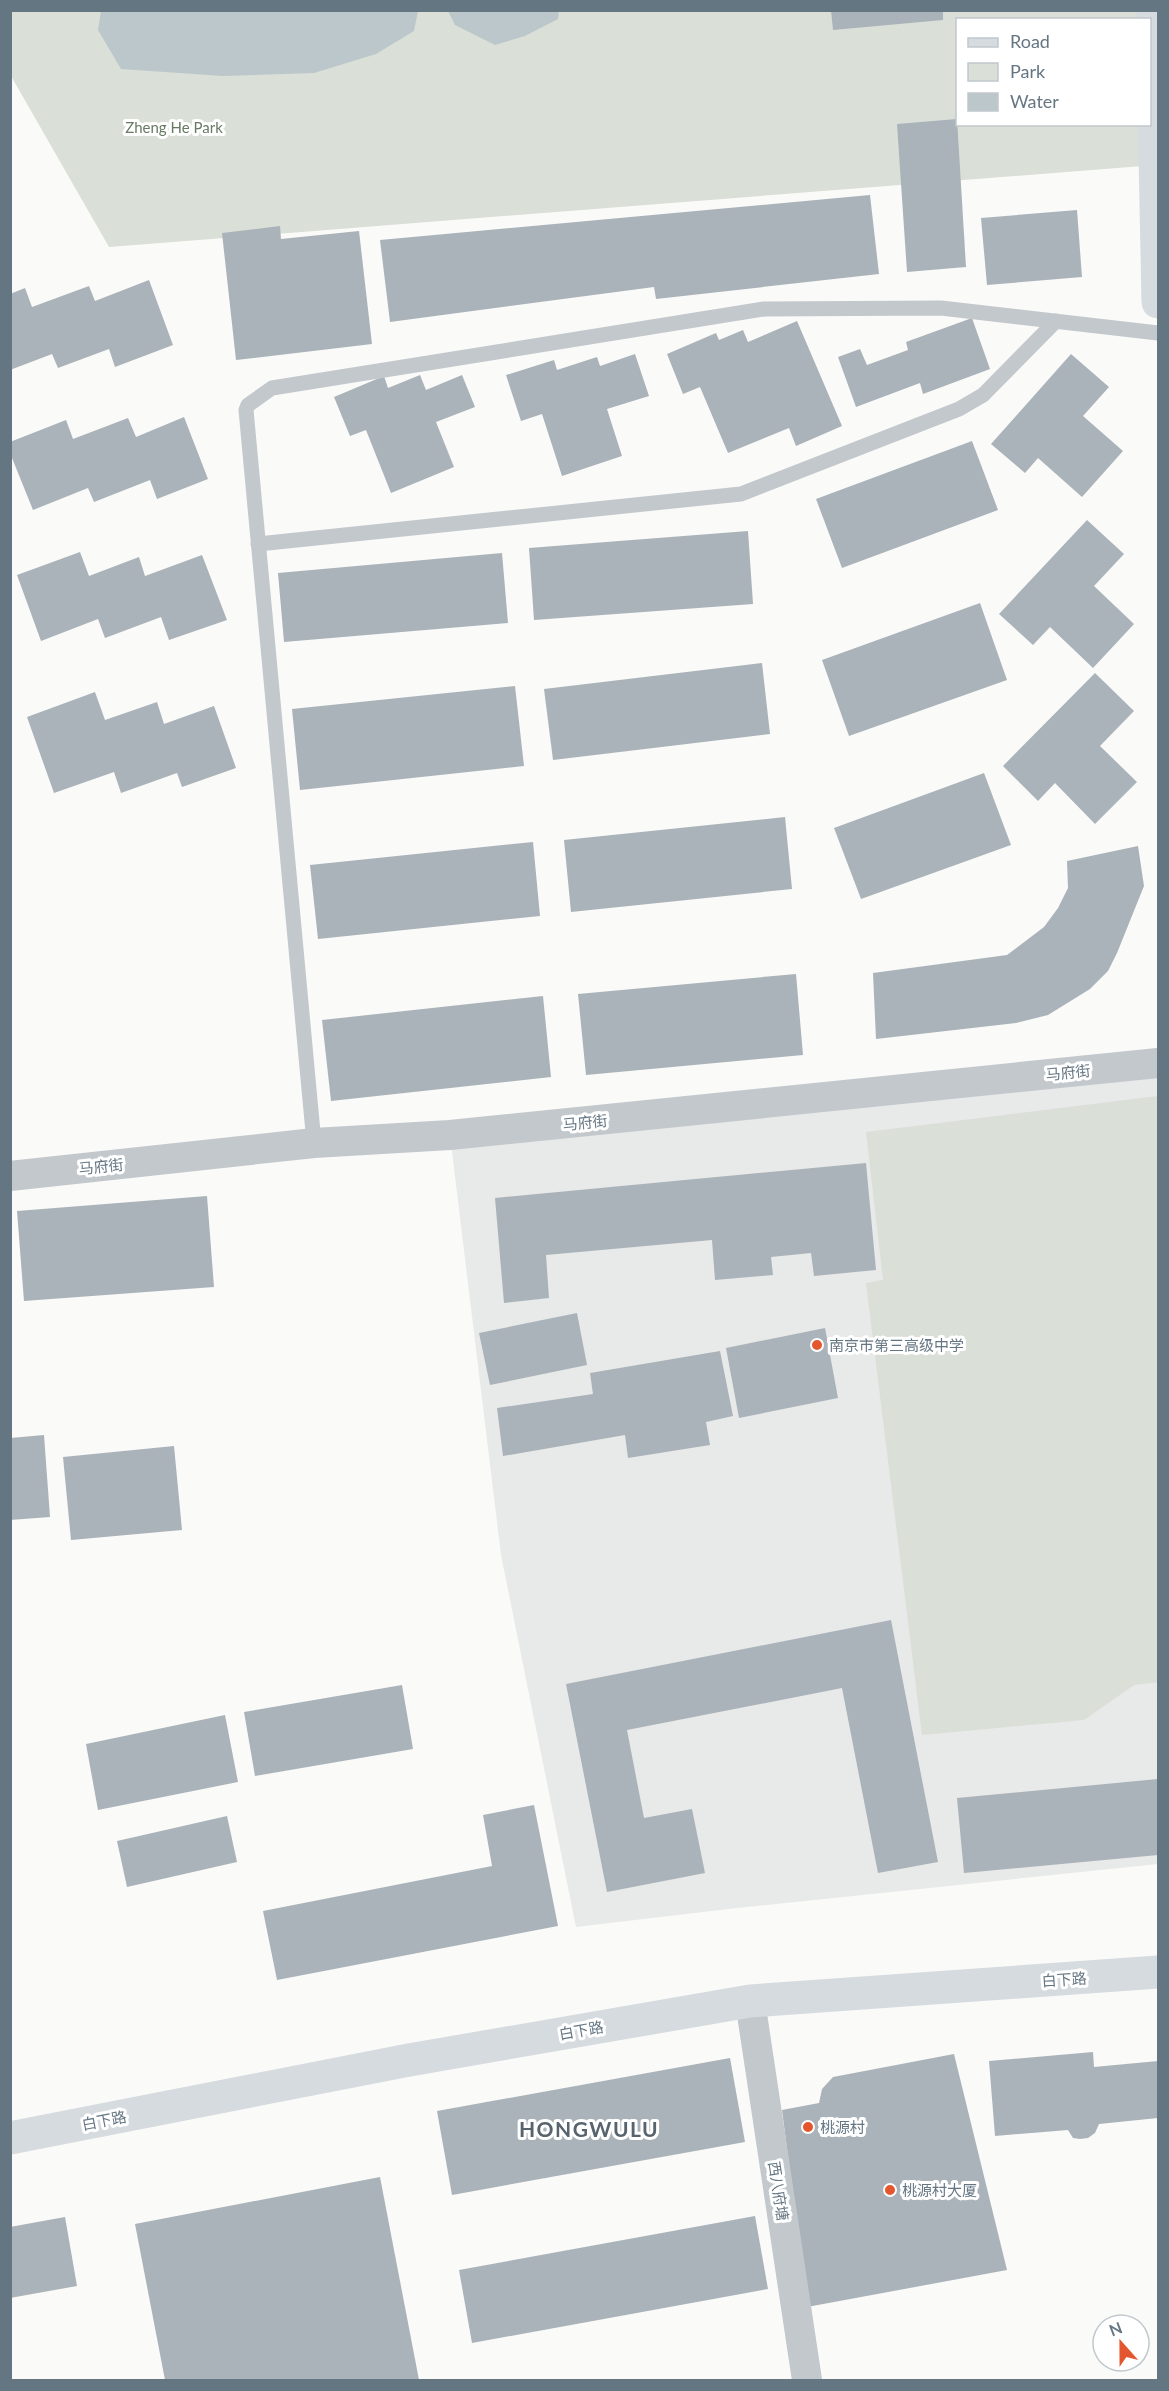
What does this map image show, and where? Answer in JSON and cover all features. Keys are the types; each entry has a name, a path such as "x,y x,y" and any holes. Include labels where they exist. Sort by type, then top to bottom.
{"main road":[{"path":"1152,10 1158,302"},
{"name":"白下路","path":"10,2138 409,2060 750,2001 1158,1972"}],"street":[{"name":"马府街","path":"10,1176 314,1143 450,1135 1158,1063"},
{"name":"西八府塘","path":"750,2001 807,2380"}],"lane":[{"path":"314,1143 246,410 256,398 273,388 764,309 941,308 1158,333"},
{"path":"258,544 741,494 959,409 983,395 1056,321"}],"shaded area":[{"name":"南京市第三高级中学","path":"1158,1063 1158,1864 576,1927 501,1555 450,1135"}],"green space":[{"name":"Zheng He Park","path":"10,11 1152,11 1155,165 109,247 11,76"},
{"path":"1158,1096 1158,1682 1134,1685 1084,1720 922,1735 866,1283 883,1280 866,1132"}],"water":[{"path":"101,10 418,11 414,31 376,54 314,73 223,76 121,69 98,30"},
{"path":"448,11 559,11 558,19 525,36 495,45 455,25"}],"building":[{"path":"831,10 943,10 943,20 833,30"},
{"path":"956,119 966,267 907,272 897,124"},
{"path":"870,195 879,274 656,299 654,287 390,322 380,240"},
{"path":"1077,210 1082,277 987,285 981,218"},
{"path":"280,226 281,239 359,231 372,344 236,360 222,233"},
{"path":"149,280 173,345 115,367 109,349 58,368 52,354 10,370 10,294 25,288 32,307 89,286 95,301"},
{"path":"972,318 990,369 923,394 920,383 856,407 838,357 860,349 867,365 908,350 906,342"},
{"path":"797,321 842,426 796,446 789,428 728,453 700,387 683,394 667,354 716,333 719,340 743,330 748,342"},
{"path":"635,354 649,396 607,409 622,456 562,476 542,414 521,421 506,375 554,360 557,370 597,357 600,366"},
{"path":"1071,354 1109,387 1083,416 1123,451 1082,497 1038,458 1025,473 991,444"},
{"path":"420,375 426,390 462,375 475,407 436,422 454,467 391,493 366,430 350,436 334,397 384,376 388,388"},
{"path":"184,417 208,479 157,499 150,480 94,502 88,488 33,510 10,453 10,442 66,420 73,439 128,418 136,437"},
{"path":"972,441 998,510 842,568 816,499"},
{"path":"1087,520 1124,554 1094,586 1134,624 1093,668 1050,627 1033,645 999,614"},
{"path":"748,531 753,604 534,620 529,548"},
{"path":"80,552 89,576 139,557 145,576 202,555 227,620 169,640 161,617 105,638 98,619 41,641 17,575"},
{"path":"502,553 508,623 284,642 278,573"},
{"path":"980,603 1007,680 849,736 822,660"},
{"path":"762,663 770,734 553,760 544,689"},
{"path":"1095,673 1134,711 1100,746 1137,782 1095,824 1055,783 1038,801 1003,766"},
{"path":"515,686 524,766 300,790 292,709"},
{"path":"95,692 105,720 157,702 164,724 214,706 236,768 182,787 177,773 121,793 114,772 54,793 27,717"},
{"path":"984,773 1011,845 861,899 834,828"},
{"path":"785,817 792,889 571,912 564,840"},
{"path":"533,842 540,916 318,939 310,865"},
{"path":"1138,846 1144,886 1108,971 1090,989 1048,1015 1016,1023 876,1039 873,973 1007,955 1044,927 1058,908 1068,888 1067,861"},
{"path":"796,974 803,1055 586,1075 578,994"},
{"path":"543,996 551,1077 331,1101 322,1020"},
{"path":"866,1163 876,1270 814,1276 811,1253 771,1257 773,1275 715,1280 712,1240 546,1255 549,1298 504,1303 495,1198"},
{"path":"207,1196 214,1287 24,1301 17,1211"},
{"path":"577,1313 587,1365 490,1385 479,1333"},
{"path":"825,1328 838,1398 739,1418 726,1348"},
{"path":"720,1351 733,1416 706,1422 710,1445 628,1458 625,1435 503,1456 497,1408 593,1394 590,1373"},
{"path":"44,1435 50,1517 10,1520 10,1438"},
{"path":"174,1446 182,1530 71,1540 63,1457"},
{"path":"891,1620 938,1862 878,1873 842,1688 627,1730 644,1818 692,1809 705,1873 607,1892 566,1684"},
{"path":"402,1685 413,1749 255,1776 244,1712"},
{"path":"225,1715 238,1782 98,1810 86,1744"},
{"path":"1158,1779 1158,1855 964,1873 957,1798"},
{"path":"534,1805 558,1926 277,1980 263,1911 492,1866 483,1815"},
{"path":"227,1816 237,1862 127,1887 117,1841"},
{"path":"1093,2052 1094,2067 1158,2061 1158,2118 1099,2124 1095,2133 1088,2138 1080,2139 1073,2138 1068,2130 995,2136 989,2061"},
{"name":"桃源村大厦","path":"954,2054 1007,2270 807,2307 782,2110 819,2103 822,2089 833,2077"},
{"path":"730,2058 745,2142 452,2195 437,2111"},
{"path":"380,2177 419,2380 165,2380 135,2224"},
{"path":"755,2216 768,2289 472,2343 459,2270"},
{"path":"65,2217 77,2286 10,2298 10,2227"}],"place":[{"name":"南京市第三高级中学","path":"817,1345"},
{"name":"桃源村","path":"808,2127"},
{"name":"桃源村大厦","path":"890,2190"}],"district":[{"name":"HONGWULU","path":"589,2128"}]}
